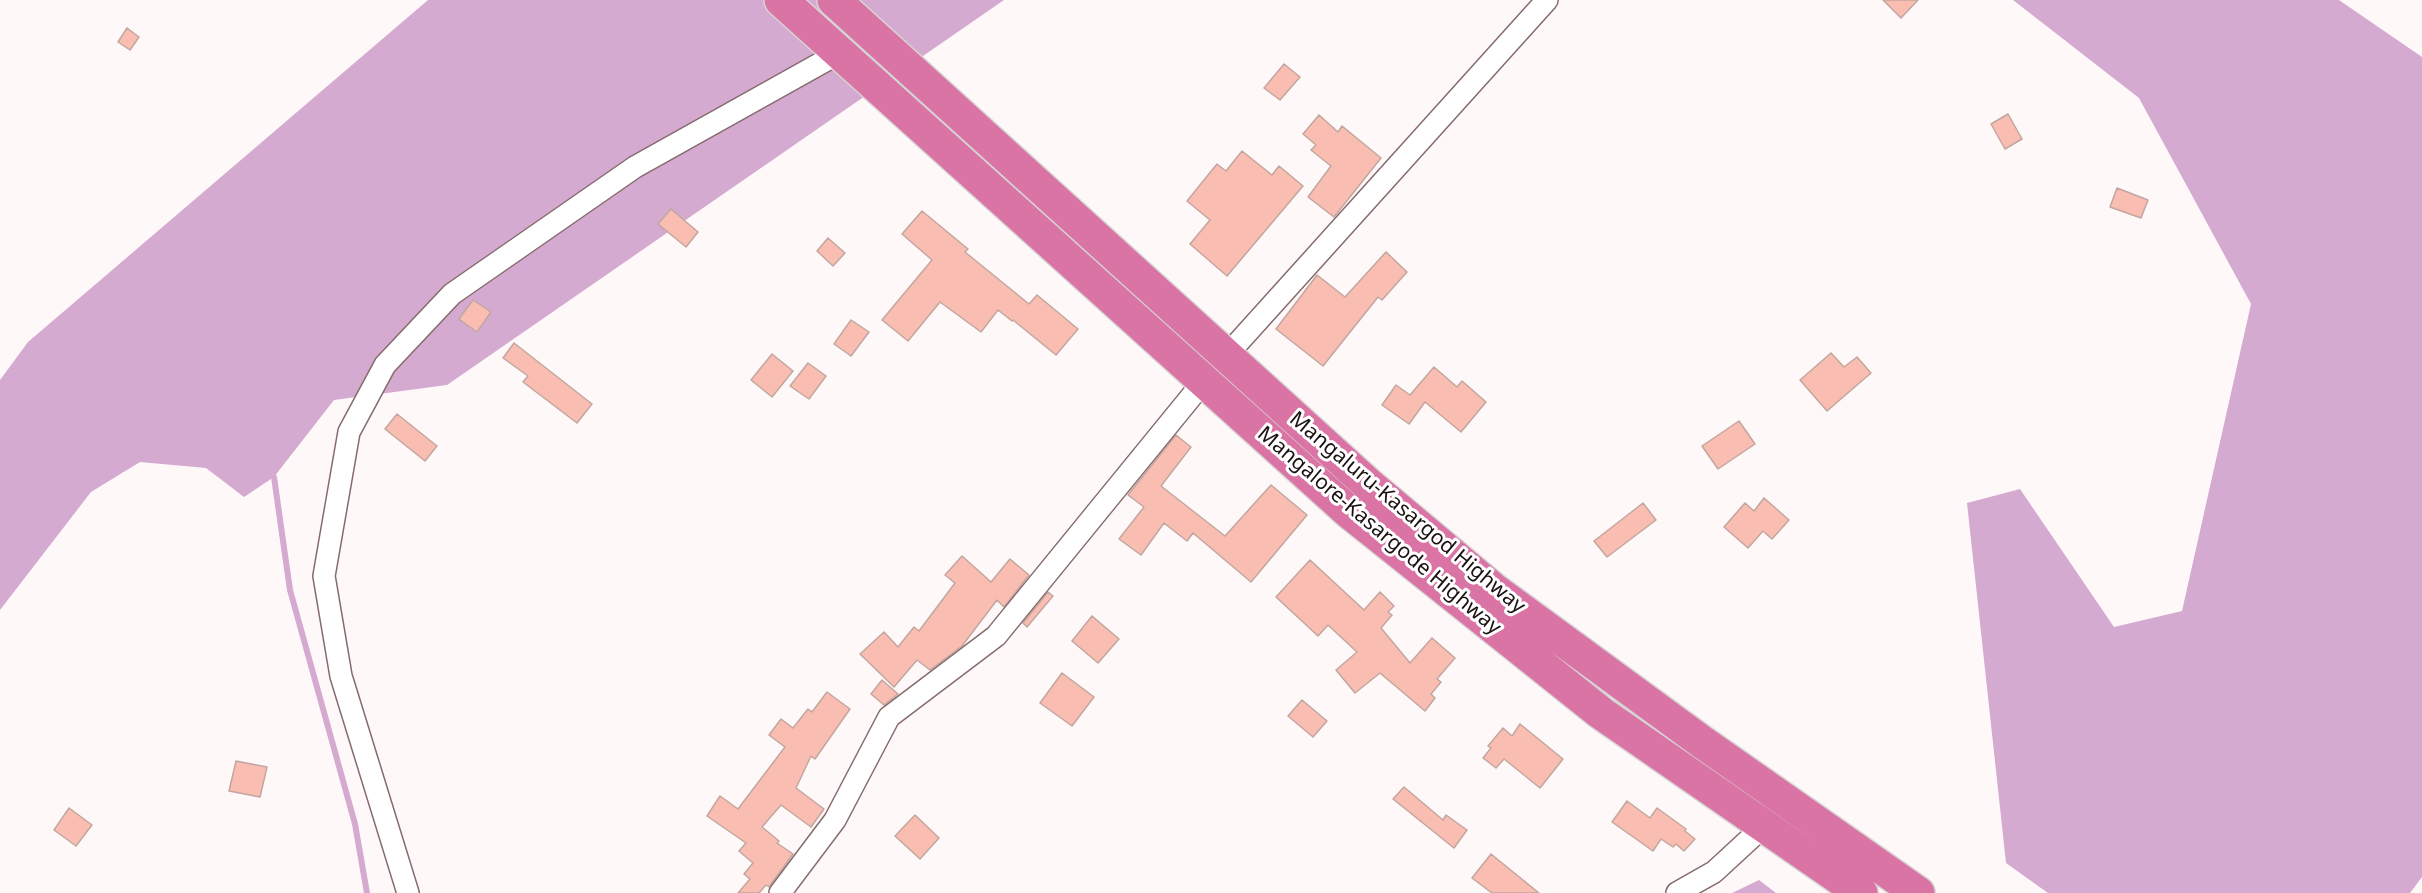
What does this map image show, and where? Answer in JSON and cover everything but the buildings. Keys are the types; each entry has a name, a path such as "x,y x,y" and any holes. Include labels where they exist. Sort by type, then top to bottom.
{"highway":[{"name":"Mangalore-Kasargode Highway","path":"781,0 1348,511 1601,713 1861,893"},
{"name":"Mangaluru-Kasargod Highway","path":"834,0 1369,485 1493,589 1600,669 1918,893"}],"street":[{"path":"1226,356 1547,0"},
{"path":"408,893 341,676 324,576 349,432 385,364 453,294 635,167 839,53"},
{"path":"780,893 835,820 889,717 996,636 1203,381"},
{"path":"1677,893 1714,872 1765,825"}],"shaded area":[{"path":"428,0 1004,0 447,385 334,400 274,477 244,497 206,468 140,462 91,492 0,610 0,380 28,342"},
{"path":"2013,0 2339,0 2422,57 2422,877 2410,893 2048,893 2006,863 1967,503 2020,489 2114,627 2182,611 2251,304 2139,98"},
{"path":"1759,880 1776,893 1732,893"}],"waterway":[{"path":"274,477 290,590 355,824 367,893"}]}
